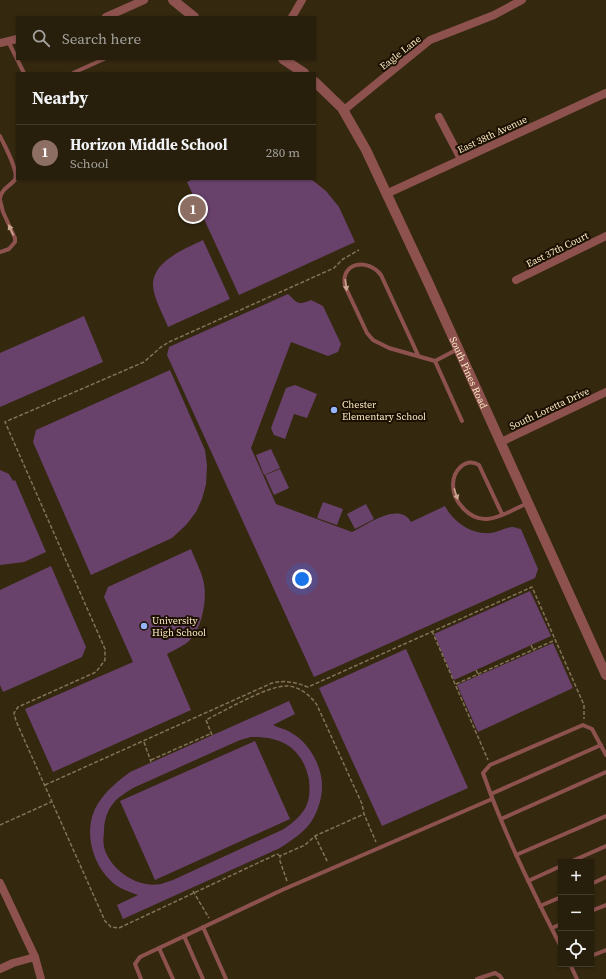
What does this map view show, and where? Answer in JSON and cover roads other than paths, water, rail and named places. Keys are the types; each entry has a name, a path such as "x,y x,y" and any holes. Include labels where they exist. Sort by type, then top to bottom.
{"street":[{"path":"118,15 144,0"},
{"path":"173,0 193,16"},
{"path":"293,16 302,0"},
{"name":"Eagle Lane","path":"342,108 344,110 430,40 494,15 522,0"},
{"path":"4,42 16,39"},
{"path":"284,60 302,72"},
{"name":"South Pines Road","path":"316,83 342,108 366,150 501,442 606,675"},
{"name":"East 38th Avenue","path":"386,194 606,93"},
{"path":"439,117 461,159"},
{"name":"East 37th Court","path":"516,280 606,236"},
{"name":"South Loretta Drive","path":"501,442 606,392"},
{"path":"0,882 35,957 41,979"},
{"path":"0,969 13,963 35,957"}],"lane":[{"path":"4,42 16,58"},
{"path":"18,60 24,72"},
{"path":"75,72 102,60"},
{"path":"0,136 16,175 14,181 6,188 0,197 3,212 15,238 15,242 9,249 0,252"},
{"path":"418,355 380,274 376,269 368,265 359,264 348,270 345,279 345,286 367,334 373,340 389,348 435,361 458,349"},
{"path":"435,361 462,421"},
{"path":"502,514 479,465 474,462 469,462 460,468 456,474 453,484 456,497 460,504 473,516 488,519 502,514 528,502"},
{"path":"558,941 516,855 483,773 490,765 583,724 592,729 602,745 606,755"},
{"path":"141,979 135,964 140,957 331,868 492,797 602,745"},
{"path":"501,819 606,772"},
{"path":"516,855 606,816"},
{"path":"577,859 606,846"},
{"path":"528,881 558,867"},
{"path":"594,883 606,877"},
{"path":"540,906 558,898"},
{"path":"594,910 606,905"},
{"path":"552,928 558,925"},
{"path":"203,927 226,979"},
{"path":"184,936 203,979"},
{"path":"159,948 172,979"},
{"path":"594,955 606,950"},
{"path":"573,967 578,979"},
{"path":"477,979 495,973 502,979"}],"place":[{"name":"Horizon Middle School","path":"193,209"},
{"name":"Chester Elementary School","path":"334,410"},
{"name":"University High School","path":"144,626"}]}
